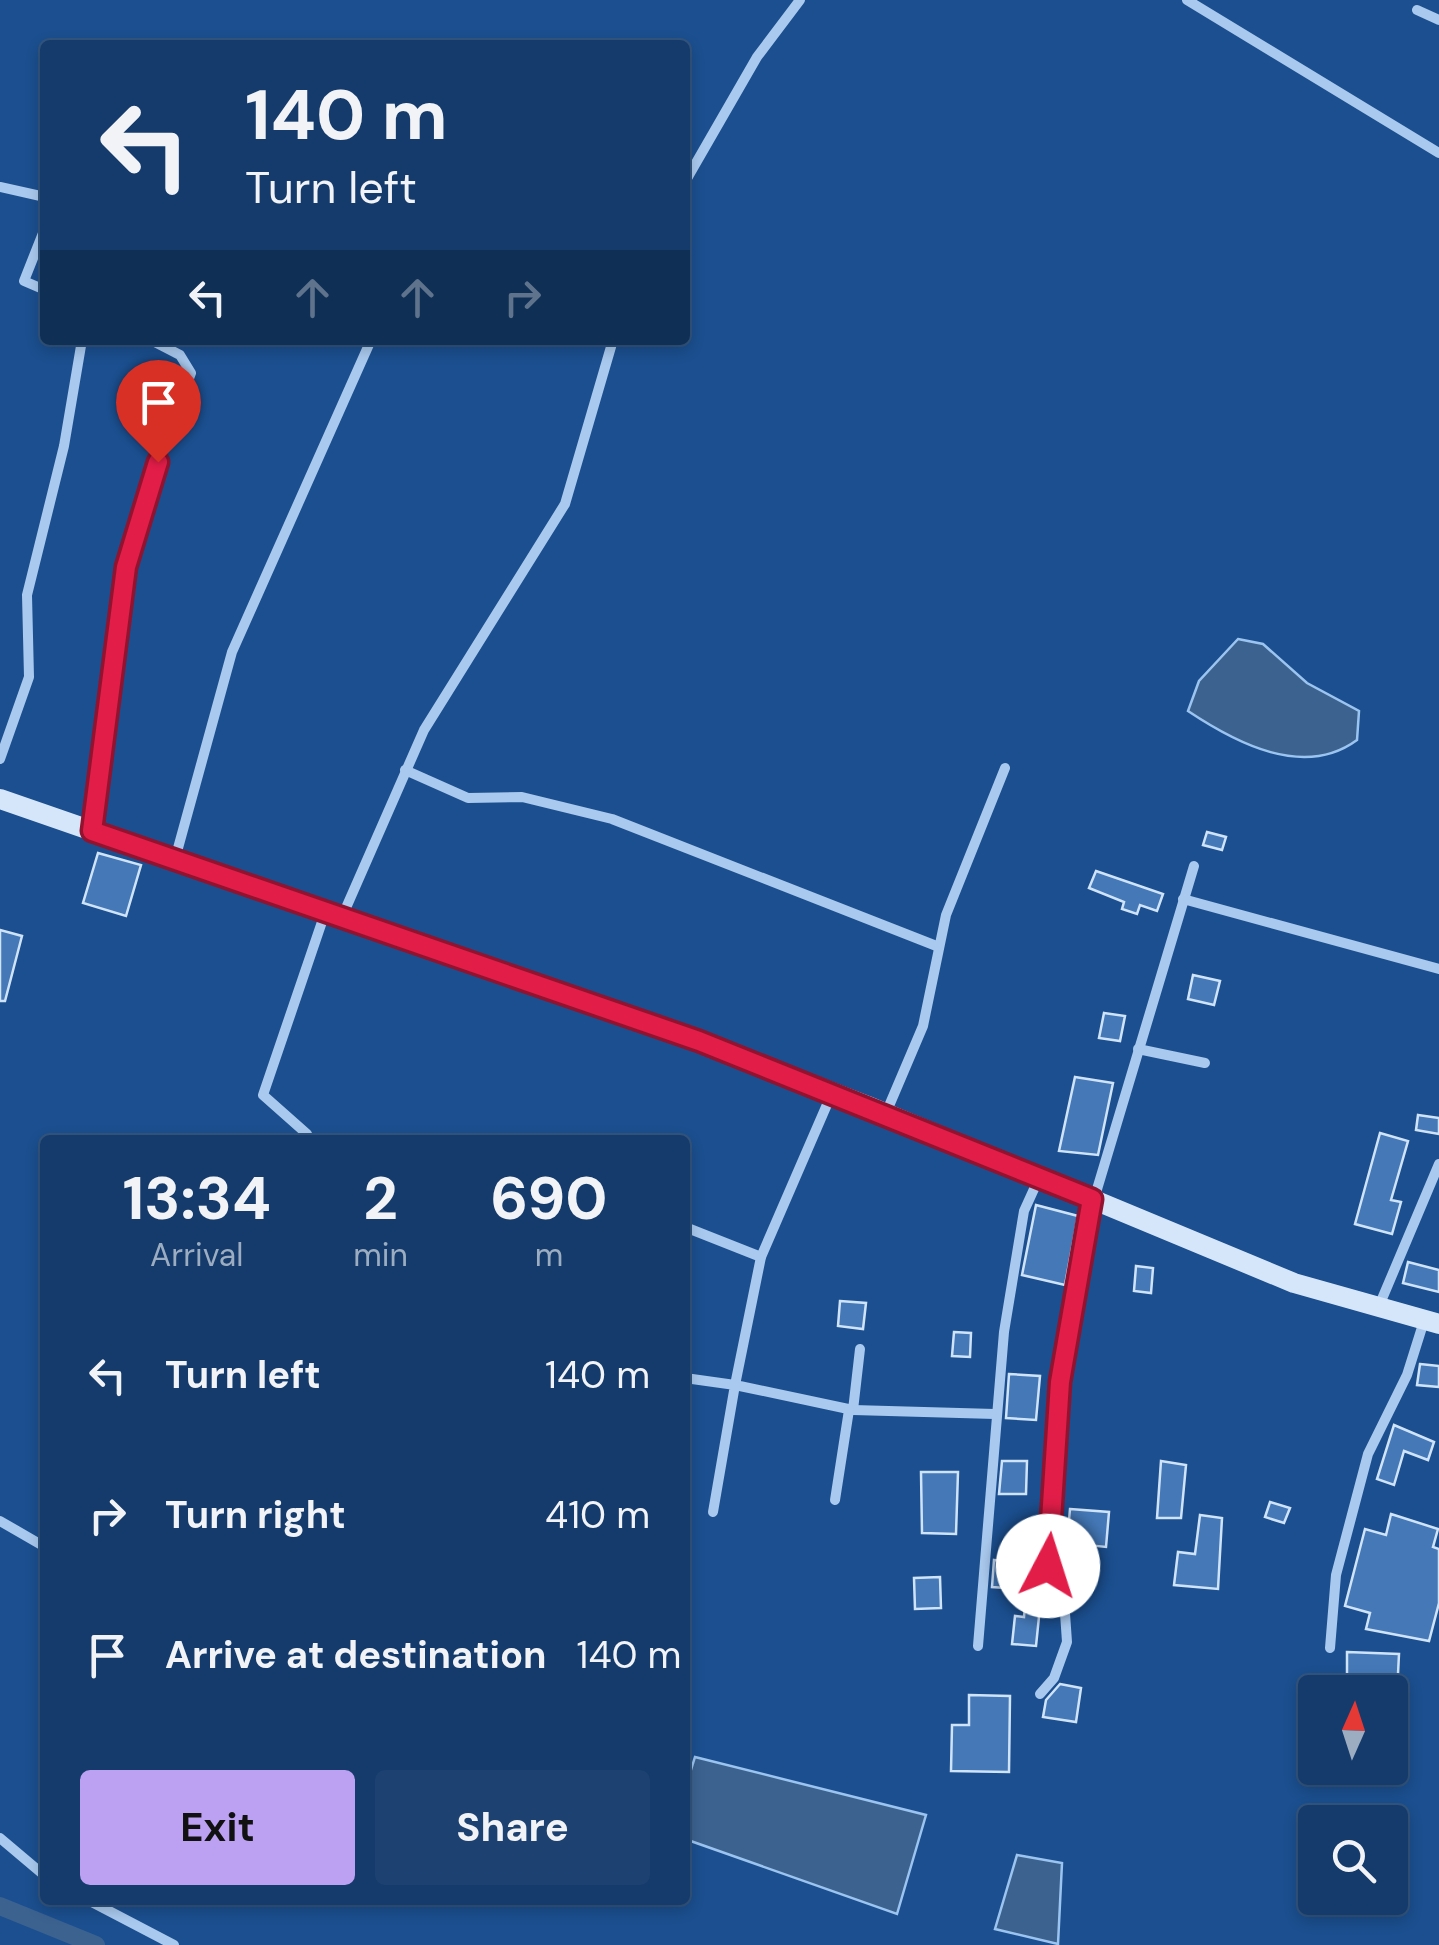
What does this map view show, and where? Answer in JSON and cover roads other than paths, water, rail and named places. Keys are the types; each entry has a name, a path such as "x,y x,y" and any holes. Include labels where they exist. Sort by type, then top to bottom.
{"main road":[{"path":"0,800 699,1041 886,1113 1294,1283 1432,1323"}],"street":[{"path":"690,173 757,57 800,0"},
{"path":"1187,0 1439,153"},
{"path":"1417,10 1439,20"},
{"path":"0,187 40,196"},
{"path":"40,241 24,282 40,288"},
{"path":"0,760 29,677 27,594 64,446 81,345"},
{"path":"92,831 126,567 147,492 192,373 180,355 161,345"},
{"path":"175,859 232,652 369,345"},
{"path":"307,1135 263,1096 333,914 424,730 565,504 612,345"},
{"path":"886,1113 923,1026 946,915 1004,768"},
{"path":"405,770 468,798 522,798 612,819 940,947"},
{"path":"1040,1694 1054,1678 1068,1642 1064,1599 1048,1566 1060,1382 1092,1199 1111,1154 1194,866"},
{"path":"1183,899 1439,969"},
{"path":"1138,1050 1205,1063"},
{"path":"713,1512 761,1257 832,1093"},
{"path":"1378,1308 1439,1164"},
{"path":"978,1646 994,1414 1013,1265 1024,1211 1040,1177"},
{"path":"690,1229 761,1257"},
{"path":"1330,1648 1336,1575 1368,1454 1432,1323"},
{"path":"836,1500 860,1349"},
{"path":"690,1379 851,1410 994,1414"},
{"path":"0,1521 40,1544"},
{"path":"0,1838 40,1872"},
{"path":"98,1905 174,1945"}],"water":[{"path":"1238,639 1263,644 1307,683 1359,711 1357,740 1336,751 1293,756 1249,745 1188,711 1199,681"},
{"path":"695,1757 926,1815 897,1914 690,1841 690,1773"},
{"path":"1017,1855 1062,1863 1058,1944 995,1929"}],"waterway":[{"path":"0,1906 96,1945"}]}
